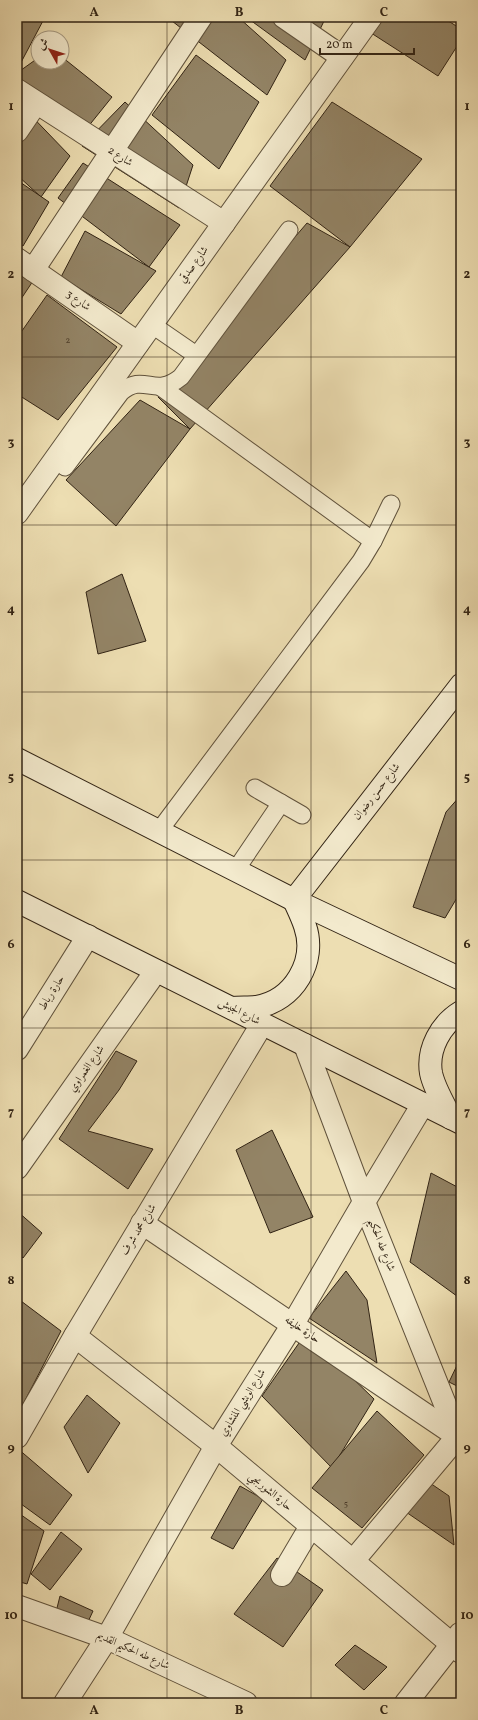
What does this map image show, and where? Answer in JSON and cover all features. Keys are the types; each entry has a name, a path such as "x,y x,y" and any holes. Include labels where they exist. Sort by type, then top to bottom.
{"street":[{"path":"25,264 111,151 201,17"},
{"path":"284,17 342,57"},
{"name":"شارع صدقي","path":"17,513 371,17"},
{"name":"شارع 2","path":"17,90 224,223"},
{"path":"17,131 36,103"},
{"name":"شارع 3","path":"25,264 138,343"},
{"name":"شارع حسن رضوان","path":"294,900 461,684"},
{"path":"17,759 235,871 461,979"},
{"name":"شارع الجيش","path":"17,900 456,1121"},
{"path":"230,1008 257,1007 282,997 300,978 308,953 306,927 294,900"},
{"name":"حارة رباط","path":"17,1049 88,936"},
{"name":"شارع الغمراوي","path":"17,1168 156,970"},
{"path":"456,1121 439,1094 431,1072 432,1049 442,1028 461,1012"},
{"name":"شارع محمد شرف","path":"17,1436 142,1223 262,1024"},
{"name":"شارع طه الحكيم","path":"305,1045 364,1202 460,1440"},
{"name":"شارع الويشي المنشاوي","path":"65,1703 107,1638 216,1446 293,1324 423,1104"},
{"name":"حارة خليفه","path":"142,1223 293,1324 460,1440"},
{"name":"حارة الشوربجي","path":"75,1336 216,1446 353,1561 458,1643"},
{"path":"353,1561 460,1440"},
{"path":"282,1575 311,1526"},
{"name":"شارع طه الحكيم القديم","path":"17,1606 107,1638 246,1703"},
{"path":"406,1703 458,1643"}],"lane":[{"path":"65,467 122,392 134,384 142,383 162,387 172,384 181,377 288,230"},
{"path":"151,324 196,355"},
{"path":"162,387 373,542"},
{"path":"159,832 361,561 373,542 391,504"},
{"path":"255,788 302,815"},
{"path":"235,871 281,803"}],"building":[{"path":"17,17 45,17 38,30 30,30 30,45 17,70"},
{"path":"176,17 238,17 286,60 267,95 172,21"},
{"path":"246,17 326,17 305,60"},
{"path":"376,17 442,17 461,29 461,40 438,76 368,31"},
{"path":"447,17 461,17 457,23"},
{"path":"196,55 259,102 219,169 152,115"},
{"path":"70,63 112,97 83,133 17,77 17,73 30,64 30,70 70,70"},
{"path":"125,102 193,165 179,208 82,146"},
{"path":"332,102 422,159 350,247 270,186"},
{"path":"20,104 70,156 41,197 17,175 17,108"},
{"path":"83,163 180,225 149,267 58,198"},
{"path":"17,180 49,202 23,246 17,243"},
{"path":"307,223 350,247 190,429 158,397"},
{"path":"85,231 156,271 121,314 61,277"},
{"path":"17,269 33,281 17,305"},
{"path":"47,295 117,347 58,420 17,394 17,338"},
{"path":"140,400 190,429 116,526 66,480"},
{"path":"122,574 146,641 98,654 86,592"},
{"path":"461,795 461,891 445,918 413,907 446,812"},
{"path":"116,1051 137,1061 119,1090 88,1131 153,1149 128,1189 59,1139"},
{"path":"272,1130 313,1217 270,1233 236,1150"},
{"path":"431,1173 461,1189 461,1299 410,1262"},
{"path":"17,1211 42,1233 23,1258 17,1253"},
{"path":"346,1271 367,1300 377,1363 309,1318"},
{"path":"17,1298 61,1331 17,1416"},
{"path":"306,1333 374,1399 332,1468 262,1396"},
{"path":"461,1357 461,1388 449,1382"},
{"path":"87,1395 120,1423 88,1473 64,1427"},
{"path":"377,1411 424,1455 362,1528 312,1488"},
{"path":"17,1448 72,1495 50,1525 17,1501"},
{"path":"430,1483 449,1496 454,1545 406,1512"},
{"path":"240,1486 263,1499 233,1549 211,1538"},
{"path":"17,1512 44,1531 27,1584 17,1581"},
{"path":"61,1532 82,1549 50,1590 31,1574"},
{"path":"277,1558 323,1590 283,1647 234,1614"},
{"path":"60,1596 93,1611 87,1624 56,1612"},
{"path":"355,1645 387,1667 364,1690 335,1665"}]}
